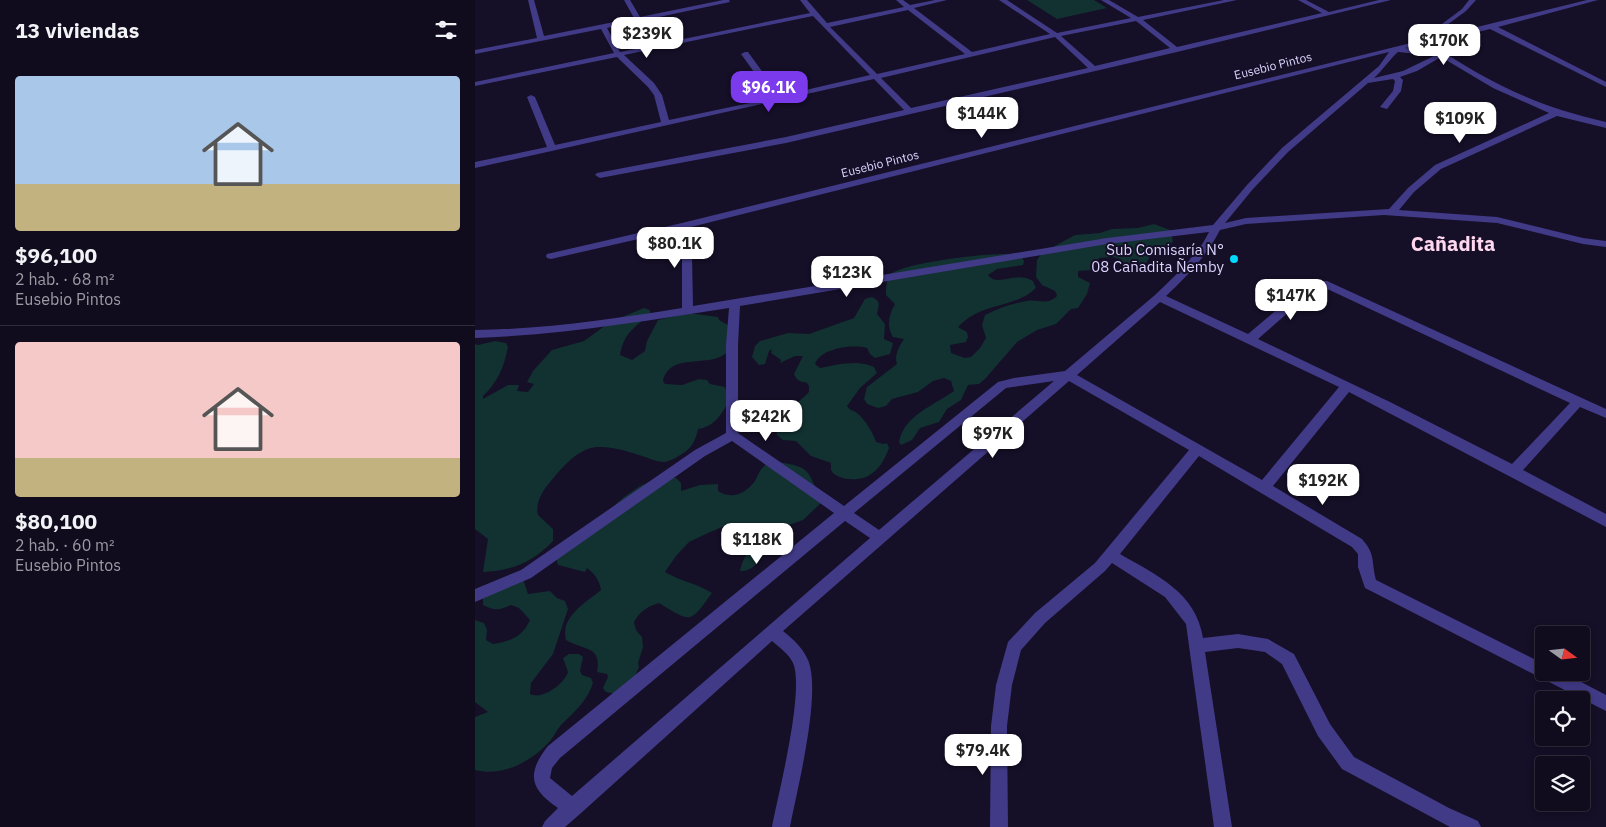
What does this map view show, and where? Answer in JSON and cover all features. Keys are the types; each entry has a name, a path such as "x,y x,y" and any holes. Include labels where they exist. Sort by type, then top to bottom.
{"street":[{"path":"531,0 541,39"},
{"path":"627,0 638,20"},
{"path":"475,52 604,28 727,2 726,0"},
{"path":"803,0 825,26 877,77 909,112"},
{"path":"899,0 971,55"},
{"path":"825,26 944,0"},
{"path":"1002,0 1056,35 1094,68"},
{"path":"1104,0 1137,19 1177,50"},
{"path":"1207,0 1214,4"},
{"path":"475,165 779,99 1056,35 1234,0"},
{"path":"1301,0 1328,14"},
{"path":"600,175 786,140 1388,0"},
{"path":"1418,43 1464,10 1473,0"},
{"path":"1367,81 1409,73 1441,54 1451,37 1595,0"},
{"path":"475,84 814,14"},
{"path":"1490,26 1606,85"},
{"path":"604,28 617,54 651,85 658,95 665,123"},
{"name":"Eusebio Pintos","path":"551,256 682,226 1418,43 1451,37"},
{"path":"551,827 772,631 1159,297 1187,270 1208,244 1216,228 1250,187 1285,150 1383,67 1387,58 1394,50 1441,54 1516,96 1556,113 1606,125"},
{"path":"745,54 779,99"},
{"path":"1384,107 1398,90 1400,84 1395,77"},
{"path":"531,97 551,148"},
{"path":"1391,213 1411,190 1438,167 1556,113"},
{"path":"475,334 513,333 602,324 735,304 1097,243 1216,228 1246,222 1391,213 1497,220 1583,241 1606,244"},
{"path":"682,226 687,256 688,310"},
{"path":"1250,339 1315,283 1323,283 1606,414"},
{"path":"1159,297 1250,339 1515,470 1606,521"},
{"path":"732,435 732,345 735,304"},
{"path":"574,808 545,789 541,776 545,763 554,752 843,514 1002,385 1007,383 1068,375 1264,487 1357,543 1365,552 1365,567 1370,584 1535,667"},
{"path":"1264,487 1346,387"},
{"path":"1515,470 1579,401"},
{"path":"732,435 880,538"},
{"path":"475,596 526,574 700,453 732,435"},
{"path":"999,827 999,726 1004,684 1014,646 1040,618 1100,567 1197,449"},
{"path":"1110,555 1170,592 1193,622 1223,827"},
{"path":"772,631 797,656 801,664 803,677 798,734 781,827"},
{"path":"1197,646 1238,641 1268,646 1288,659 1324,730 1348,763 1443,815 1472,827"},
{"path":"1562,681 1606,703"}],"green space":[{"path":"1027,0 1094,0 1107,8 1057,19"},
{"path":"1154,224 1170,230 1173,241 1171,244 1150,256 1144,267 1140,270 1132,272 1120,259 1112,257 1099,258 1093,270 1078,271 1078,277 1090,283 1087,294 1078,308 1071,309 1056,324 1037,330 1017,342 985,379 979,384 968,385 961,400 947,409 939,422 920,428 912,440 901,445 899,442 907,425 914,418 954,391 951,381 944,378 933,381 918,392 892,399 886,406 878,408 867,404 864,399 867,387 897,364 897,351 904,339 893,337 889,324 891,312 895,304 886,295 886,285 889,276 896,271 925,263 982,255 1006,254 1022,257 1023,265 997,269 988,275 992,279 997,280 1026,278 1033,281 1036,288 1028,295 977,313 958,327 967,332 968,337 966,342 950,345 951,353 965,358 971,357 986,338 982,325 985,315 1011,304 1049,301 1057,296 1055,291 1042,285 1036,277 1037,260 1042,253 1075,235 1100,233 1112,229 1138,228"},
{"path":"872,297 879,304 877,314 885,324 884,339 893,343 890,354 875,358 867,348 838,348 824,354 815,364 820,368 847,363 861,363 874,367 877,373 860,388 847,406 863,419 871,430 876,442 887,443 889,448 881,464 872,474 864,478 848,479 834,474 831,470 831,463 811,456 796,441 783,440 777,435 778,420 782,414 809,392 809,386 806,382 796,378 794,374 803,356 795,356 780,363 781,360 771,353 772,349 769,351 765,364 759,365 752,357 755,346 760,341 788,333 809,334 854,318 865,299"},
{"path":"644,308 650,310 650,314 627,336 620,355 632,360 645,351 647,341 658,320 688,313 718,317 719,320 728,325 734,341 725,354 708,360 681,363 667,372 663,381 665,384 682,385 699,379 707,380 710,384 725,387 729,399 724,410 709,426 698,429 694,442 688,450 678,457 664,462 609,447 590,448 577,455 565,465 548,485 539,501 538,515 553,529 553,541 538,555 521,564 503,570 483,572 488,539 475,529 475,344 495,341 506,343 508,347 500,374 483,396 483,399 508,385 519,385 517,391 528,392 534,384 527,382 533,371 552,350 584,341 610,322"},
{"path":"777,462 804,469 823,501 803,520 783,527 763,529 727,525 689,542 665,572 712,593 699,611 689,617 684,617 659,603 641,612 634,622 636,630 642,637 643,647 638,663 639,667 632,683 616,694 606,692 603,688 608,677 607,674 597,672 597,657 590,650 566,640 565,632 567,624 575,611 601,590 599,583 587,568 585,572 558,565 556,558 624,497 640,486 658,478 676,478 681,483 681,491 700,485 718,484 718,491 723,494 733,495 743,492 751,486 760,470 765,466"},
{"path":"762,546 766,548 756,564 745,571 740,571 747,554 753,548"},
{"path":"523,579 528,594 550,591 557,598 565,601 568,609 553,654 531,683 530,694 541,695 558,686 568,672 563,658 569,654 579,654 583,657 580,671 582,675 591,678 593,683 588,694 573,714 560,726 550,741 534,755 516,766 506,769 485,772 475,770 475,717 488,712 475,702 475,620 484,623 487,630 486,640 493,644 511,640 520,634 530,620 519,608 511,605 500,609 490,608 483,605 483,597"}],"place":[{"name":"Sub Comisaría N° 08 Cañadita Ñemby","path":"1234,259"}],"district":[{"name":"Cañadita","path":"1453,244"}]}
